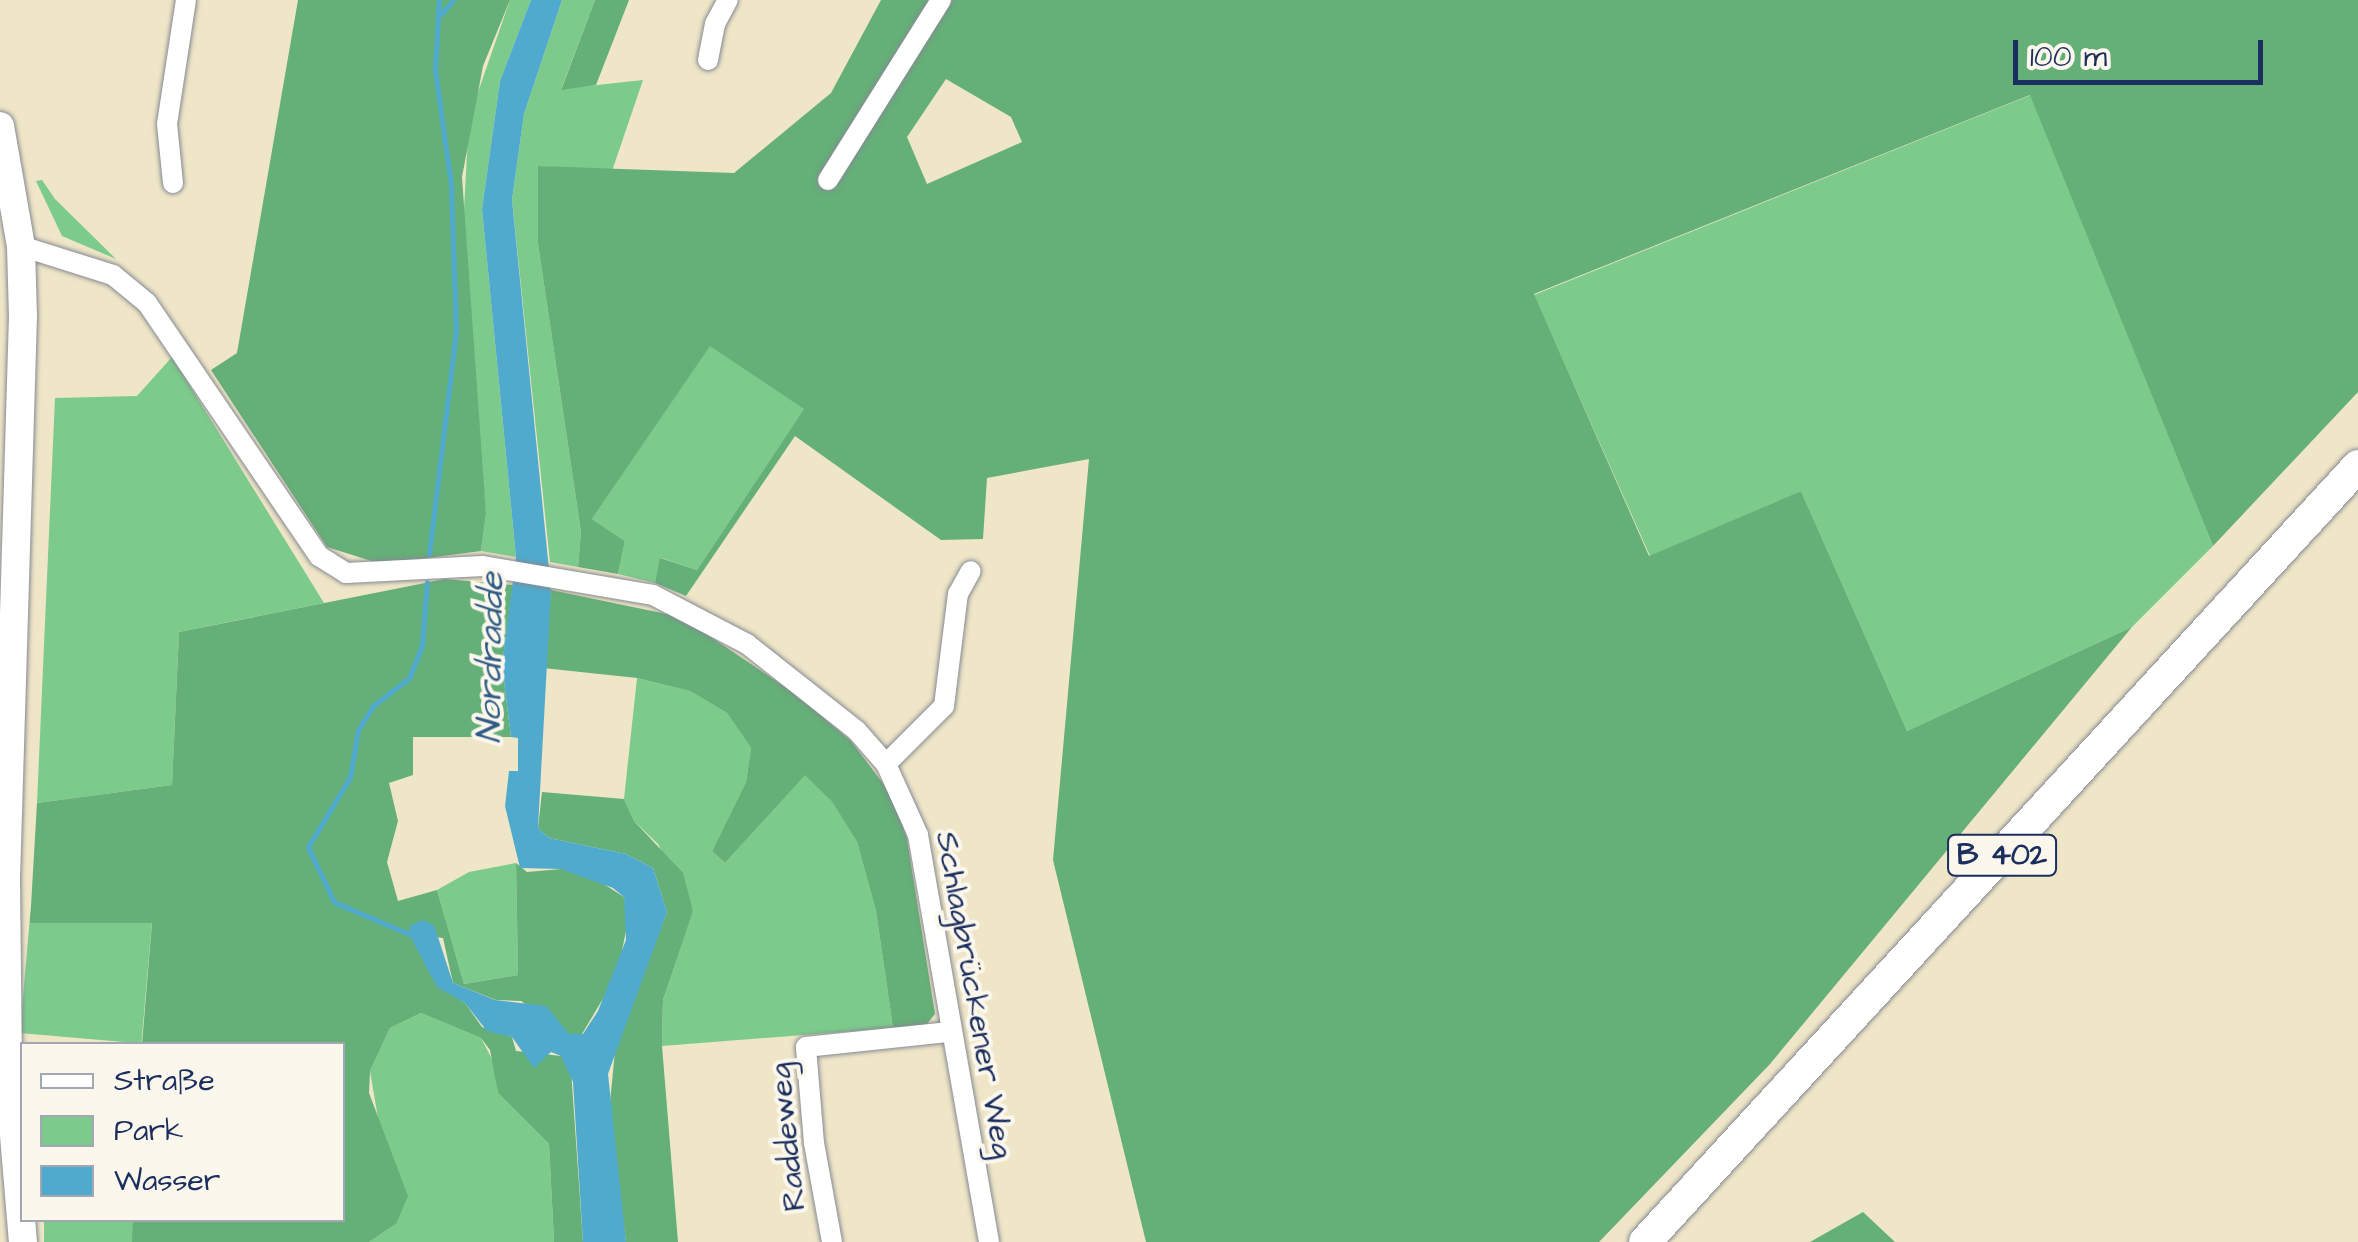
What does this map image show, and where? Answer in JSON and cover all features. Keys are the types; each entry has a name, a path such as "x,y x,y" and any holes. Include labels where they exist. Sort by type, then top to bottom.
{"main road":[{"name":"B 402","path":"1645,1242 2358,466"}],"street":[{"path":"173,183 168,124 186,0"},
{"path":"708,60 728,0"},
{"path":"828,180 941,0"},
{"path":"0,126 21,246 3,880 8,1064 20,1206"},
{"name":"Schlagbrückener Weg","path":"21,246 113,275 147,303 319,556 346,573 380,576 483,566 653,595 703,616 801,682 886,764 918,835 948,1032 989,1242"},
{"path":"886,764 944,706 958,594 971,571"},
{"name":"Raddeweg","path":"832,1242 814,1144 806,1047 948,1032"}],"green space":[{"path":"298,0 510,0 483,66 462,177 486,514 481,551 381,564 327,547 211,370 237,353"},
{"path":"510,0 531,0 500,81 482,209 516,557 481,551 486,514 462,246 469,118"},
{"path":"562,0 595,0 561,89 643,80 612,171 538,166 538,244 581,532 578,567 550,562 512,200 524,114"},
{"path":"595,0 629,0 596,85 561,90"},
{"path":"881,0 2358,0 2358,392 2213,546 2030,95 1534,294 1649,556 1801,491 1907,731 2132,627 1770,1064 1599,1242 1146,1242 1053,860 1089,459 987,478 983,539 941,540 795,436 686,596 655,583 660,558 697,570 804,409 710,346 592,519 625,541 618,574 578,567 581,532 538,244 538,166 734,173 831,93","holes":["946,79 1011,117 1022,142 927,184 907,137"]},
{"path":"2031,95 2213,546 2132,627 1907,731 1801,491 1650,556 1534,295"},
{"path":"42,180 55,199 116,259 62,236 36,181"},
{"path":"710,345 805,408 697,570 661,558 655,583 618,574 625,541 592,519"},
{"path":"172,357 324,603 179,632 172,785 37,803 55,398 137,396"},
{"path":"445,579 513,585 502,665 511,737 413,737 413,775 389,783 398,821 387,862 398,901 437,890 464,984 518,975 516,863 527,872 561,869 591,876 624,897 628,921 617,975 582,1034 569,1034 521,1001 496,1000 453,983 443,938 410,934 437,986 465,1003 482,1027 512,1037 516,1051 561,1056 571,1070 583,1242 554,1242 549,1144 498,1093 490,1050 481,1038 421,1013 390,1028 370,1071 369,1093 408,1196 396,1224 369,1242 132,1242 133,1222 345,1222 345,1042 142,1042 152,923 30,923 37,803 172,785 179,632"},
{"path":"551,590 681,617 794,693 851,741 894,798 907,839 935,1014 926,1025 893,1028 876,911 857,842 832,802 805,775 725,863 712,851 746,782 751,748 727,713 690,691 637,678 543,668"},
{"path":"637,678 690,691 727,713 751,748 746,782 712,851 725,863 805,774 832,802 857,842 876,911 893,1028 662,1046 663,1000 693,910 658,844 634,821 624,799"},
{"path":"542,792 624,799 634,821 683,873 693,911 663,1000 662,1046 678,1242 626,1242 609,1113 616,1041 667,912 653,868 626,854 549,838 538,828"},
{"path":"516,863 518,975 464,984 437,890 469,872"},
{"path":"30,911 152,922 142,1042 20,1033"},
{"path":"421,1013 481,1038 495,1065 498,1093 549,1144 554,1242 369,1242 396,1224 370,1071 390,1028"},
{"path":"1863,1212 1895,1242 1810,1242"},
{"path":"44,1222 133,1222 133,1242 44,1242"}],"water":[{"path":"531,0 562,0 524,114 512,200 551,590 538,828 549,838 626,854 653,868 667,912 608,1074 626,1242 583,1242 573,1082 561,1056 551,1052 534,1068 512,1037 487,1031 465,1003 437,987 409,934 410,926 422,920 434,925 453,983 495,1000 546,1006 569,1034 583,1034 598,1011 626,940 624,897 613,888 561,869 520,868 505,806 509,771 518,771 518,738 511,737 502,665 516,557 482,209 500,81"}],"waterway":[{"path":"429,554 456,330 451,185 435,69 439,0"},
{"path":"441,14 453,0"},
{"path":"409,934 334,902 308,847 350,777 358,730 373,706 409,678 422,645 427,582"}],"water label":[{"name":"Nordradde","path":"491,658"}]}
